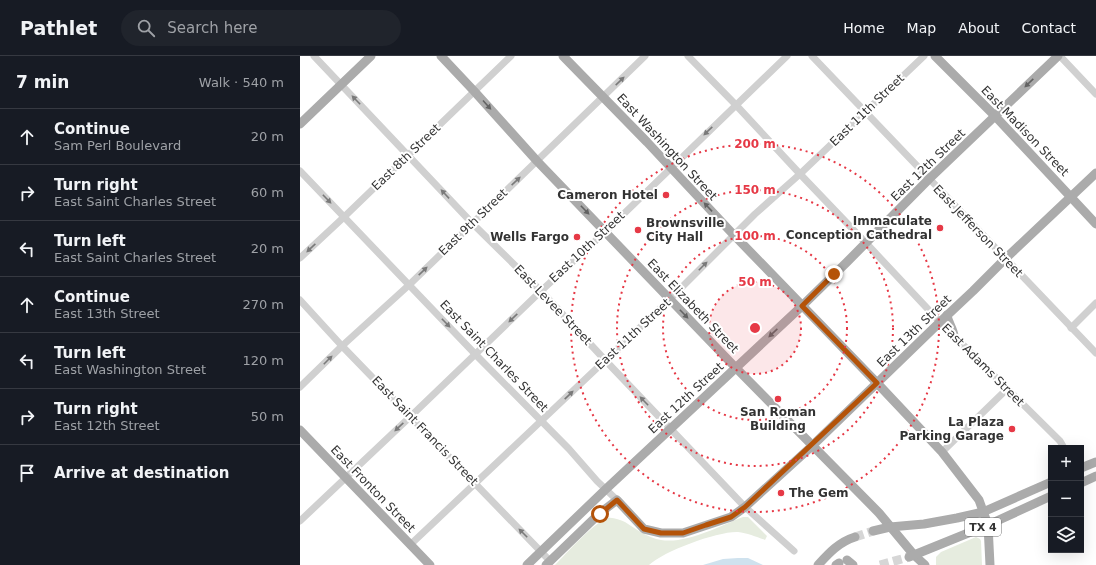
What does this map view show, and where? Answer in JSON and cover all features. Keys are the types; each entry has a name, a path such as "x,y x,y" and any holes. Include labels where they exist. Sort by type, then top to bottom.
{"main road":[{"path":"300,124 371,56"},
{"name":"East Elizabeth Street","path":"441,56 537,161 605,232 879,513 911,556 925,565"},
{"name":"East Washington Street","path":"563,56 604,97 942,452 979,500 988,525 990,565"},
{"name":"East Madison Street","path":"935,56 995,116 1096,224"},
{"name":"East 12th Street","path":"527,565 802,306 929,179 1059,56"},
{"name":"East 13th Street","path":"683,533 731,517 745,507 812,446 1096,173"},
{"path":"947,315 948,322 954,336"},
{"name":"East Fronton Street","path":"300,430 430,565"},
{"path":"1084,468 1096,462"},
{"name":"TX 4","path":"890,527 938,522 983,512 1048,483"},
{"name":"TX 4","path":"911,556 988,525 1048,497"},
{"path":"548,563 617,500"},
{"name":"East Saint Charles Street","path":"617,500 644,529 661,533 683,533"},
{"path":"873,531 890,527"},
{"path":"818,565 839,544 855,537"}],"street":[{"name":"East Levee Street","path":"314,56 472,223 541,291 745,507 794,551"},
{"name":"East 8th Street","path":"300,258 511,56"},
{"name":"East 9th Street","path":"300,387 646,56"},
{"name":"East Adams Street","path":"688,56 736,104 940,322 1062,445"},
{"name":"East 10th Street","path":"300,521 605,232 670,167 787,56"},
{"name":"East Jefferson Street","path":"812,56 1096,353"},
{"name":"East 11th Street","path":"410,545 670,299 755,214 800,174 924,56"},
{"path":"1059,56 1096,94"},
{"name":"East Saint Charles Street","path":"300,171 617,500"},
{"name":"East Saint Francis Street","path":"300,300 342,346 476,483 541,552 548,563"},
{"path":"1071,328 1096,304"},
{"path":"942,452 1007,389"}],"shaded area":[{"path":"743,517 748,517 767,536 765,540 738,532 729,533 705,538 678,548 649,565 555,565 595,525 608,518 614,518 625,522 651,537 671,541 692,537"},
{"path":"976,537 981,541 982,565 936,565 936,557 941,552"}],"water":[{"path":"748,558 763,565 703,565 723,559"}],"tunnel":[{"path":"855,537 873,531"},
{"path":"880,565 909,557"}],"place":[{"name":"Cameron Hotel","path":"666,195"},
{"name":"Immaculate Conception Cathedral","path":"940,228"},
{"name":"Brownsville City Hall","path":"638,230"},
{"name":"Wells Fargo","path":"577,237"},
{"name":"San Roman Building","path":"778,399"},
{"name":"La Plaza Parking Garage","path":"1012,429"},
{"name":"The Gem","path":"781,493"}],"route":[{"path":"600,514 617,500 644,529 661,533 683,533 731,517 745,507 812,446 877,383 802,306 834,274"}]}
